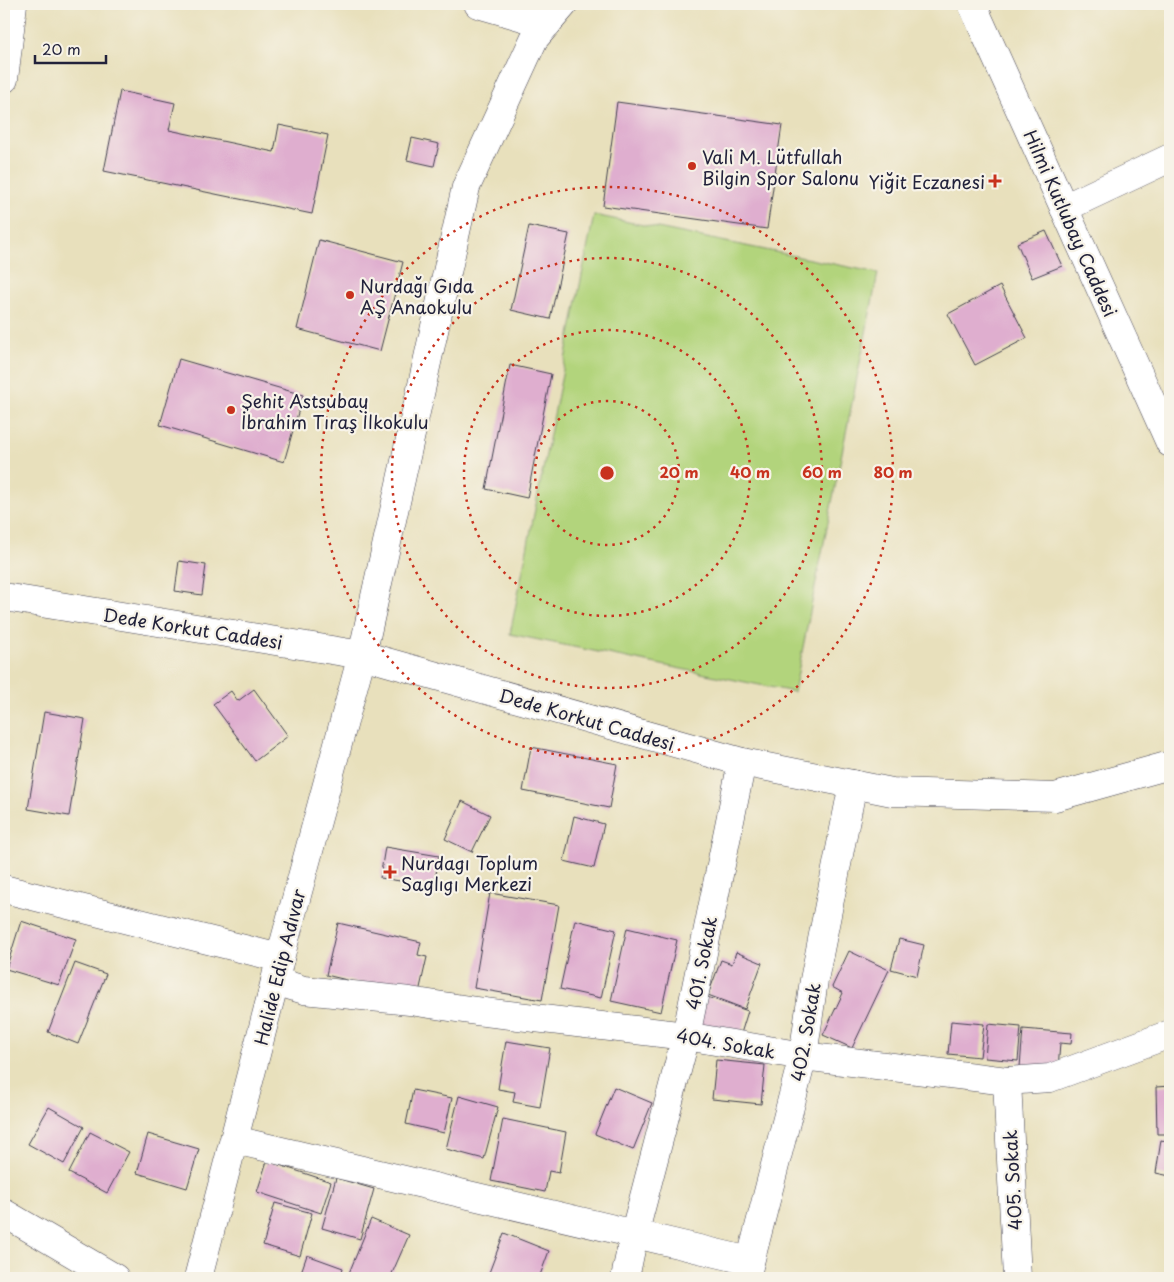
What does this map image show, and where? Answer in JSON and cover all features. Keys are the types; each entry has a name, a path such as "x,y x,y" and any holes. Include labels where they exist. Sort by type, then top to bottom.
{"street":[{"path":"4,78 13,4"},
{"path":"478,4 555,14"},
{"name":"Hilmi Kutlubay Caddesi","path":"972,4 1170,443"},
{"name":"Halide Edip Adıvar","path":"198,1278 362,656 466,188 534,39 555,14"},
{"path":"1064,208 1170,158"},
{"name":"Dede Korkut Caddesi","path":"4,597 362,656 742,762 892,792 1056,797 1170,765"},
{"name":"401. Sokak","path":"625,1278 634,1235 686,1036 742,762"},
{"name":"402. Sokak","path":"748,1270 802,1056 814,980 853,784"},
{"name":"404. Sokak","path":"4,889 278,970 304,990 410,1001 476,1011 686,1036 802,1056 1007,1081 1050,1078 1170,1034"},
{"name":"405. Sokak","path":"1007,1081 1017,1278"},
{"path":"234,1140 634,1235 748,1270"},
{"path":"4,1212 115,1278"}],"green space":[{"path":"594,215 878,273 794,692 510,634"}],"building":[{"path":"120,91 175,103 169,130 274,152 279,125 328,135 312,214 104,171"},
{"name":"Vali M. Lütfullah Bilgin Spor Salonu","path":"617,102 782,125 767,229 603,206"},
{"path":"412,138 439,144 434,166 407,160"},
{"path":"529,226 569,234 550,319 511,310"},
{"path":"1046,231 1062,266 1032,278 1017,243"},
{"name":"Nurdağı Gıda AŞ Anaokulu","path":"319,240 403,262 380,351 297,329"},
{"path":"1000,286 1027,338 975,365 948,314"},
{"name":"Şehit Astsubay İbrahim Tıraş İlkokulu","path":"179,359 303,395 284,462 160,425"},
{"path":"510,365 551,374 527,498 486,489"},
{"path":"179,561 206,565 202,595 175,591"},
{"path":"254,689 288,736 255,761 213,704 231,691 238,701"},
{"path":"44,712 85,719 69,816 28,809"},
{"path":"531,747 617,764 609,808 523,791"},
{"path":"462,801 490,815 472,852 445,839"},
{"path":"574,816 604,824 594,868 564,861"},
{"path":"385,847 439,856 434,886 380,878"},
{"path":"490,893 559,905 542,1000 474,988"},
{"path":"575,920 616,930 601,998 560,989"},
{"path":"21,921 76,939 59,985 6,969"},
{"path":"338,923 421,942 418,955 427,957 418,997 326,975"},
{"path":"627,928 677,940 661,1012 611,1001"},
{"path":"899,939 924,945 917,976 891,969"},
{"path":"849,951 889,970 852,1048 823,1035 843,993 832,987"},
{"path":"736,952 762,963 745,1009 708,995 721,960 732,964"},
{"path":"75,963 106,974 78,1044 48,1032"},
{"path":"707,997 748,1011 739,1040 697,1026"},
{"path":"951,1021 984,1024 980,1057 948,1054"},
{"path":"988,1024 1021,1027 1018,1061 985,1058"},
{"path":"1023,1029 1072,1033 1071,1044 1060,1043 1058,1070 1020,1067"},
{"path":"506,1041 550,1048 540,1107 513,1102 515,1092 498,1089"},
{"path":"716,1060 765,1065 761,1104 712,1099"},
{"path":"1170,1086 1170,1134 1157,1134 1156,1087"},
{"path":"614,1087 652,1103 633,1150 595,1134"},
{"path":"413,1090 452,1098 444,1133 406,1124"},
{"path":"459,1096 498,1107 484,1159 446,1149"},
{"path":"49,1107 84,1127 64,1164 28,1144"},
{"path":"503,1119 566,1132 559,1173 549,1171 545,1192 491,1181"},
{"path":"90,1132 129,1152 107,1193 69,1173"},
{"path":"148,1134 199,1149 187,1188 137,1173"},
{"path":"1161,1140 1170,1142 1170,1176 1156,1173"},
{"path":"267,1161 331,1182 321,1213 257,1192"},
{"path":"336,1178 374,1189 360,1239 322,1228"},
{"path":"275,1203 312,1213 300,1256 263,1245"},
{"path":"371,1219 409,1235 390,1278 347,1278"},
{"path":"504,1233 549,1251 539,1278 487,1278"},
{"path":"307,1255 343,1268 340,1278 299,1278"}],"place":[{"name":"Vali M. Lütfullah Bilgin Spor Salonu","path":"692,166"},
{"name":"Yiğit Eczanesi","path":"995,181"},
{"name":"Nurdağı Gıda AŞ Anaokulu","path":"350,295"},
{"name":"Şehit Astsubay İbrahim Tıraş İlkokulu","path":"231,410"},
{"name":"Nurdagı Toplum Saglıgı Merkezi","path":"390,872"}]}
